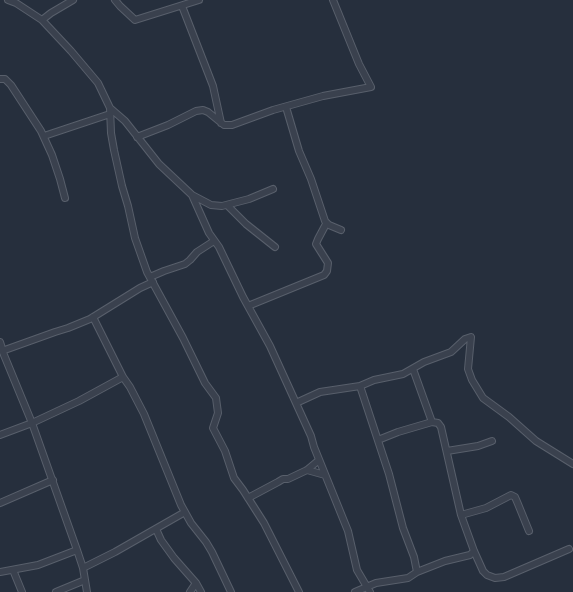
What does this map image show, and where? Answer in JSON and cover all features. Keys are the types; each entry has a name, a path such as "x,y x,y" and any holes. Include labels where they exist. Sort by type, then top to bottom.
{"street":[{"path":"8,0 42,20 98,83 110,111 114,150 135,238 151,279 184,338 205,383 216,398 218,413 213,428 225,451 234,478 264,524 299,592"},
{"path":"42,20 73,0"},
{"path":"115,0 135,20 199,0"},
{"path":"137,137 168,125 196,111 203,110 224,125 232,125 323,96 371,87 359,64 333,0"},
{"path":"182,6 213,86 221,123"},
{"path":"0,78 5,79 11,85 44,136 58,171 65,198"},
{"path":"248,306 324,275 327,271 327,260 316,244 326,224 311,179 299,151 286,107"},
{"path":"44,136 110,111"},
{"path":"110,111 125,121 159,164 192,195 211,205 227,205 273,189"},
{"path":"192,195 209,233 270,346 311,436 318,460 348,530 357,570 368,589"},
{"path":"227,205 246,224 275,247"},
{"path":"326,224 341,230"},
{"path":"2,354 93,317 164,271 185,264 197,252 214,241"},
{"path":"93,317 144,414 185,512 212,552 230,592"},
{"path":"296,403 320,392 360,386 374,380 403,374 424,362 451,352 465,339 471,337 468,369 472,380 483,398 509,417 536,441 573,464"},
{"path":"0,342 2,354 32,422 77,550 83,568 87,592"},
{"path":"413,369 432,422"},
{"path":"0,435 79,401 123,377"},
{"path":"360,386 418,572"},
{"path":"378,440 432,422 438,423 441,427 461,515 474,552 483,571 487,575 495,578 504,577 569,549"},
{"path":"447,451 492,442"},
{"path":"248,498 283,479 288,479 307,470 318,460"},
{"path":"307,470 325,475"},
{"path":"0,503 52,480"},
{"path":"461,515 486,508 511,495 515,497 529,531"},
{"path":"83,568 185,512"},
{"path":"156,529 161,540 196,583 201,592"},
{"path":"0,572 38,565 77,550"},
{"path":"355,592 368,589 376,583 408,578 445,561 470,555 474,552"},
{"path":"13,570 22,592"},
{"path":"56,592 85,580"},
{"path":"190,592 196,583"}]}
